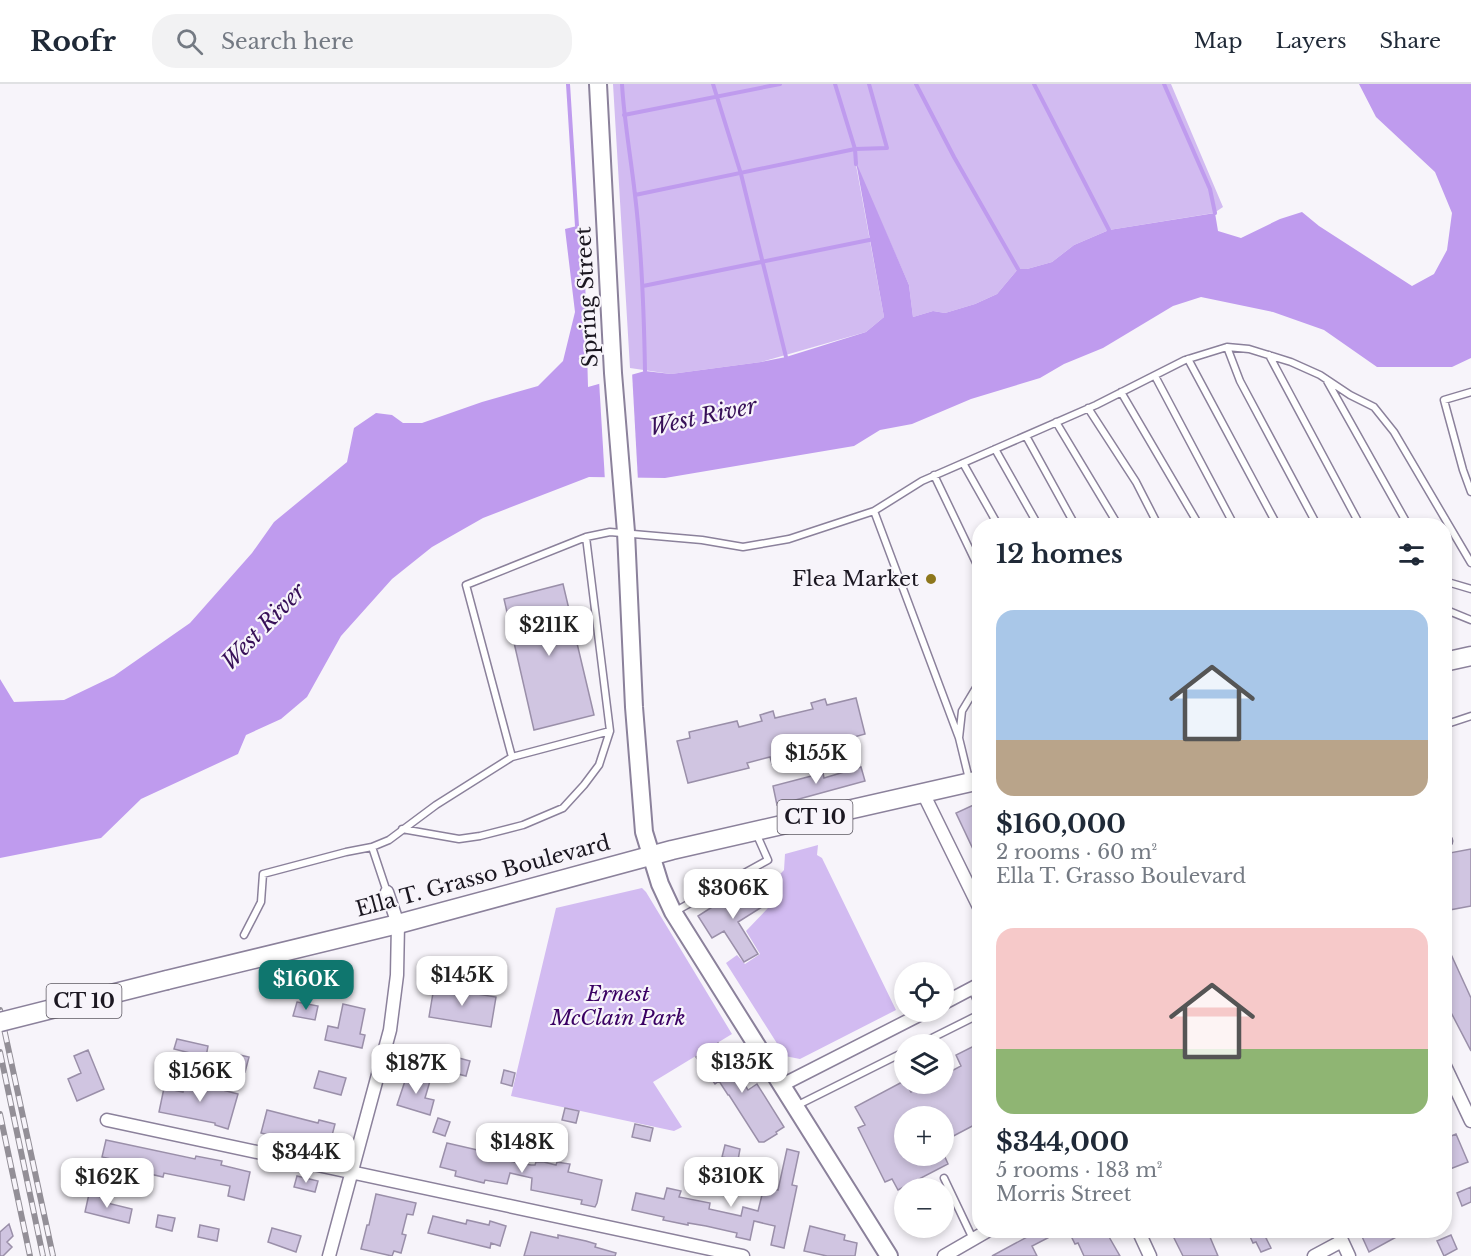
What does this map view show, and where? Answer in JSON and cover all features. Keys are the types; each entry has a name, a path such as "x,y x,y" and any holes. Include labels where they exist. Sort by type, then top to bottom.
{"main road":[{"name":"Spring Street","path":"598,84 613,373 626,532 634,707 644,832 665,898 673,912 889,1256"},
{"path":"1452,660 1471,656"},
{"name":"Ella T. Grasso Boulevard","path":"0,1022 398,924 651,855 972,781"}],"street":[{"path":"923,793 972,893"},
{"path":"329,1256 390,1030 397,975 398,924 387,892"},
{"path":"954,998 972,988"},
{"path":"782,1085 905,1022"},
{"path":"1452,1081 1471,1121"},
{"path":"107,1120 743,1256"},
{"path":"1142,1238 1150,1256"},
{"path":"1314,1256 1337,1238"},
{"path":"1341,1238 1349,1256"},
{"path":"944,1256 973,1239"}],"lane":[{"path":"1227,347 1240,381 1313,518"},
{"path":"512,757 466,585 586,537 612,531 702,540 743,547 789,539 874,511 934,475 1088,408 1188,359 1227,347 1249,348 1291,362 1325,378 1350,395 1374,407 1394,432 1445,518"},
{"path":"1269,355 1356,518"},
{"path":"1188,359 1273,518"},
{"path":"1155,376 1230,518"},
{"path":"1325,378 1404,518"},
{"path":"1121,392 1195,518"},
{"path":"1471,392 1444,400 1471,492"},
{"path":"1088,408 1136,482 1154,518"},
{"path":"1056,422 1114,518"},
{"path":"1026,436 1071,518"},
{"path":"995,449 1034,518"},
{"path":"963,463 994,518"},
{"path":"934,475 972,554"},
{"path":"874,511 972,775"},
{"path":"1452,531 1471,563"},
{"path":"402,829 459,839 523,825 563,808 598,765 610,731 586,537"},
{"path":"1452,583 1471,589"},
{"path":"1452,612 1471,620"},
{"path":"959,738 963,711 972,695"},
{"path":"1452,722 1471,716"},
{"path":"244,935 261,902 262,874 372,847 389,840 479,777 512,757 610,731"},
{"path":"673,912 768,860 755,830"},
{"path":"372,847 387,892"},
{"path":"940,1034 972,1018"},
{"path":"796,1106 894,1057"},
{"path":"954,1199 972,1237"}],"green space":[{"path":"613,84 1171,84 1223,207 1214,213 1109,230 1074,245 1052,262 1027,269 1018,269 997,294 975,304 945,313 933,311 913,317 909,285 856,165 884,317 866,332 761,362 671,374 630,368"},
{"path":"818,845 817,855 822,858 894,1006 894,1011 800,1059 785,1056 726,963 737,955 745,964 760,954 746,931 768,908 767,888 784,870 785,854"},
{"name":"Ernest McClain Park","path":"642,888 732,1034 653,1082 682,1127 674,1131 511,1096 556,908"}],"water":[{"name":"West River","path":"1359,84 1471,84 1471,358 1452,367 1377,367 1324,330 1273,312 1201,297 1173,306 1103,348 1064,364 1040,378 971,399 912,424 880,430 854,446 665,478 589,477 483,518 432,547 392,579 341,636 307,697 281,719 246,735 238,754 141,799 101,838 0,858 0,679 14,702 64,700 114,676 190,623 252,553 274,522 347,462 354,428 376,413 392,415 403,423 422,423 538,386 563,361 575,312 565,229 577,226 584,239 588,387 645,371 671,374 786,357 866,332 884,317 856,162 909,285 913,317 933,311 945,313 975,304 997,294 1018,269 1027,269 1052,262 1074,245 1109,230 1215,213 1218,231 1241,238 1280,219 1302,212 1319,226 1412,286 1434,274 1447,250 1452,213 1435,172 1376,117"}],"pier":[{"path":"632,372 638,481 605,481 599,380"}],"building":[{"path":"563,584 594,715 534,730 504,599"},
{"path":"856,698 865,734 836,742 837,747 822,751 820,744 784,753 786,760 772,764 770,757 747,763 749,768 688,783 677,741 690,738 689,732 737,721 739,727 762,721 760,715 773,711 775,718 813,709 811,703 825,699 827,705"},
{"path":"861,767 865,781 777,805 773,786 823,773 824,778"},
{"path":"972,806 972,847 956,813"},
{"path":"1471,849 1471,906 1452,910 1452,853"},
{"path":"748,884 762,907 738,922 758,954 744,962 724,931 712,938 698,916"},
{"path":"1452,956 1471,998 1471,1051 1452,1014"},
{"path":"434,987 496,997 491,1027 429,1017"},
{"path":"297,1002 318,1006 315,1020 293,1016"},
{"path":"343,1004 365,1009 360,1034 365,1035 362,1048 325,1040 328,1026 338,1028"},
{"path":"177,1039 208,1046 206,1057 174,1049"},
{"path":"718,1043 748,1090 757,1084 784,1127 764,1142 759,1142 719,1081 715,1084 696,1057"},
{"path":"972,1047 972,1126 954,1136 954,1106 894,1106 894,1166 944,1166 921,1178 894,1178 894,1183 892,1179 885,1182 858,1128 865,1125 855,1107 894,1086 894,1094 954,1094 954,1070 961,1066 956,1055"},
{"path":"88,1050 104,1089 77,1101 68,1079 81,1073 74,1056"},
{"path":"231,1053 249,1057 245,1072 228,1068"},
{"path":"441,1053 470,1061 466,1076 437,1069"},
{"path":"504,1070 515,1073 512,1086 501,1083"},
{"path":"319,1071 346,1078 341,1095 314,1088"},
{"path":"407,1075 430,1081 425,1098 434,1100 430,1115 397,1105"},
{"path":"186,1077 238,1094 228,1129 215,1125 215,1123 159,1112 164,1088 183,1092"},
{"path":"565,1108 579,1111 576,1123 562,1120"},
{"path":"267,1110 318,1123 319,1120 335,1124 328,1151 261,1133"},
{"path":"438,1118 450,1122 445,1136 433,1132"},
{"path":"635,1124 653,1128 650,1141 632,1137"},
{"path":"1456,1134 1468,1162 1452,1168 1452,1136"},
{"path":"106,1140 195,1159 196,1156 222,1161 221,1165 250,1172 244,1200 228,1196 230,1186 164,1173 163,1177 124,1168 125,1165 119,1164 120,1161 102,1157"},
{"path":"447,1143 495,1154 494,1158 531,1165 535,1165 536,1162 556,1165 557,1162 570,1164 568,1172 602,1180 597,1203 595,1207 581,1204 582,1200 531,1190 532,1178 510,1173 507,1184 485,1180 484,1183 455,1176 456,1171 440,1167"},
{"path":"725,1145 740,1149 738,1160 722,1157"},
{"path":"787,1149 799,1152 792,1185 797,1186 784,1248 771,1245 775,1226 754,1221 750,1240 736,1237 737,1233 663,1220 664,1217 632,1210 636,1193 664,1199 667,1188 681,1191 679,1197 710,1203 709,1209 741,1216 743,1207 758,1211 764,1187 778,1190"},
{"path":"297,1176 318,1181 315,1192 294,1187"},
{"path":"1471,1187 1471,1202 1462,1206 1457,1193"},
{"path":"89,1194 106,1198 107,1203 132,1209 129,1223 85,1212"},
{"path":"376,1194 416,1203 413,1215 407,1214 402,1234 406,1235 401,1253 394,1251 392,1256 361,1249"},
{"path":"158,1215 175,1218 172,1231 156,1227"},
{"path":"433,1216 466,1224 467,1220 489,1225 490,1221 506,1226 500,1246 491,1243 490,1248 428,1233"},
{"path":"9,1224 13,1236 7,1242 12,1247 0,1256 0,1232"},
{"path":"200,1225 219,1229 217,1241 198,1237"},
{"path":"810,1226 845,1235 844,1240 857,1243 855,1256 827,1256 804,1251"},
{"path":"272,1228 301,1236 296,1252 268,1242"},
{"path":"531,1232 586,1241 596,1244 595,1247 616,1253 615,1256 524,1256"},
{"path":"1452,1237 1457,1249 1444,1256 1437,1241"},
{"path":"1025,1238 1048,1238 1032,1246 1037,1256 992,1256"},
{"path":"1072,1238 1110,1238 1120,1256 1084,1256 1078,1243 1075,1244"},
{"path":"1174,1238 1210,1238 1218,1256 1183,1256"},
{"path":"1251,1238 1266,1238 1271,1248 1261,1252 1256,1242 1253,1243"},
{"path":"1363,1238 1394,1238 1369,1252"}],"waterway":[{"path":"568,84 577,226"},
{"path":"622,84 639,239 645,371"},
{"path":"713,84 741,174 786,357"},
{"path":"624,115 780,84"},
{"path":"635,195 855,149 835,84"},
{"path":"856,164 855,149 887,148 869,84"},
{"path":"916,84 954,157 1018,269"},
{"path":"1034,84 1109,230"},
{"path":"1164,84 1210,189 1215,213"},
{"path":"643,286 874,239"}],"railway":[{"path":"0,1010 53,1256"},
{"path":"0,1052 43,1256"},
{"path":"0,1114 30,1256"}],"place":[{"name":"Flea Market","path":"931,579"}]}
